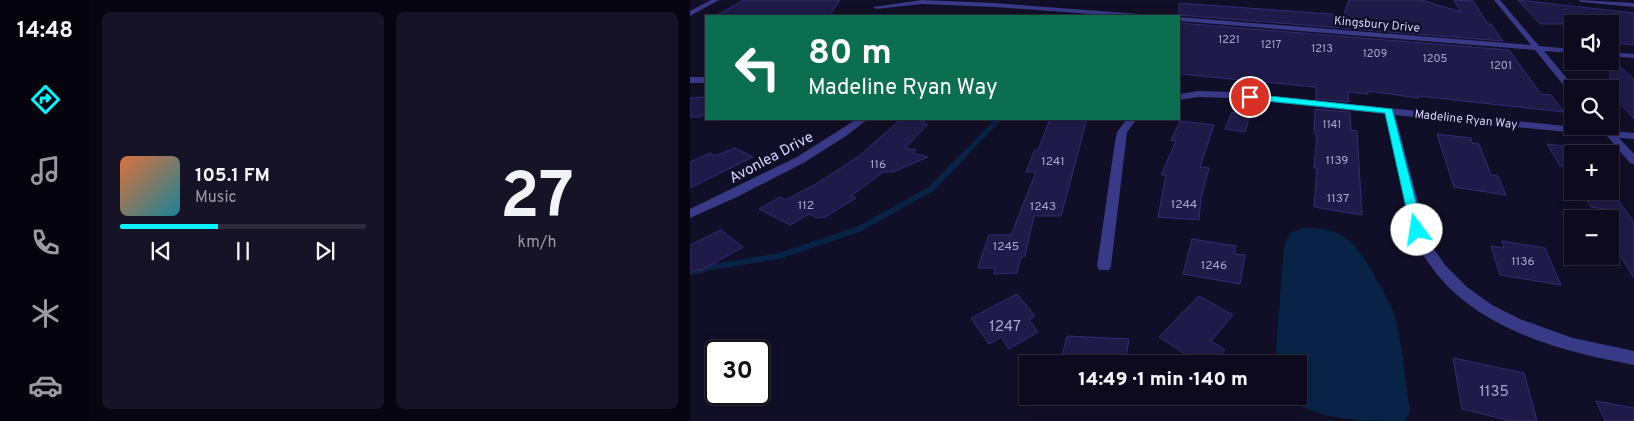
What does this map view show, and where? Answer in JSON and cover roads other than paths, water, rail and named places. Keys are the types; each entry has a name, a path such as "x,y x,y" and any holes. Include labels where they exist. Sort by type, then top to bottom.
{"street":[{"path":"690,14 716,0"},
{"path":"1497,0 1564,81"},
{"path":"1581,0 1634,6"},
{"path":"876,7 922,2 997,3 1129,15"},
{"path":"988,11 997,3"},
{"name":"Kingsbury Drive","path":"1180,19 1564,50"},
{"path":"1619,55 1634,56"},
{"path":"690,80 705,80"},
{"name":"Madeline Ryan Way","path":"1180,97 1198,94 1231,95 1564,126"},
{"path":"1389,111 1422,243 1431,259 1445,276 1482,306 1536,334 1582,348 1634,358"},
{"name":"Avonlea Drive","path":"690,214 763,180 802,159 861,120"},
{"path":"1104,266 1120,142 1122,132 1131,120"},
{"name":"Madeline Ryan Way","path":"1619,133 1634,136"},
{"path":"1611,135 1634,161"}],"water":[{"path":"1304,228 1329,230 1346,238 1354,245 1366,262 1389,301 1399,334 1410,410 1405,421 1373,421 1343,418 1296,405 1307,405 1307,355 1276,355 1284,246 1290,233"}],"waterway":[{"path":"964,155 998,120"},
{"path":"694,270 779,256 859,229 931,189 965,154"},
{"path":"690,271 702,269"}]}
